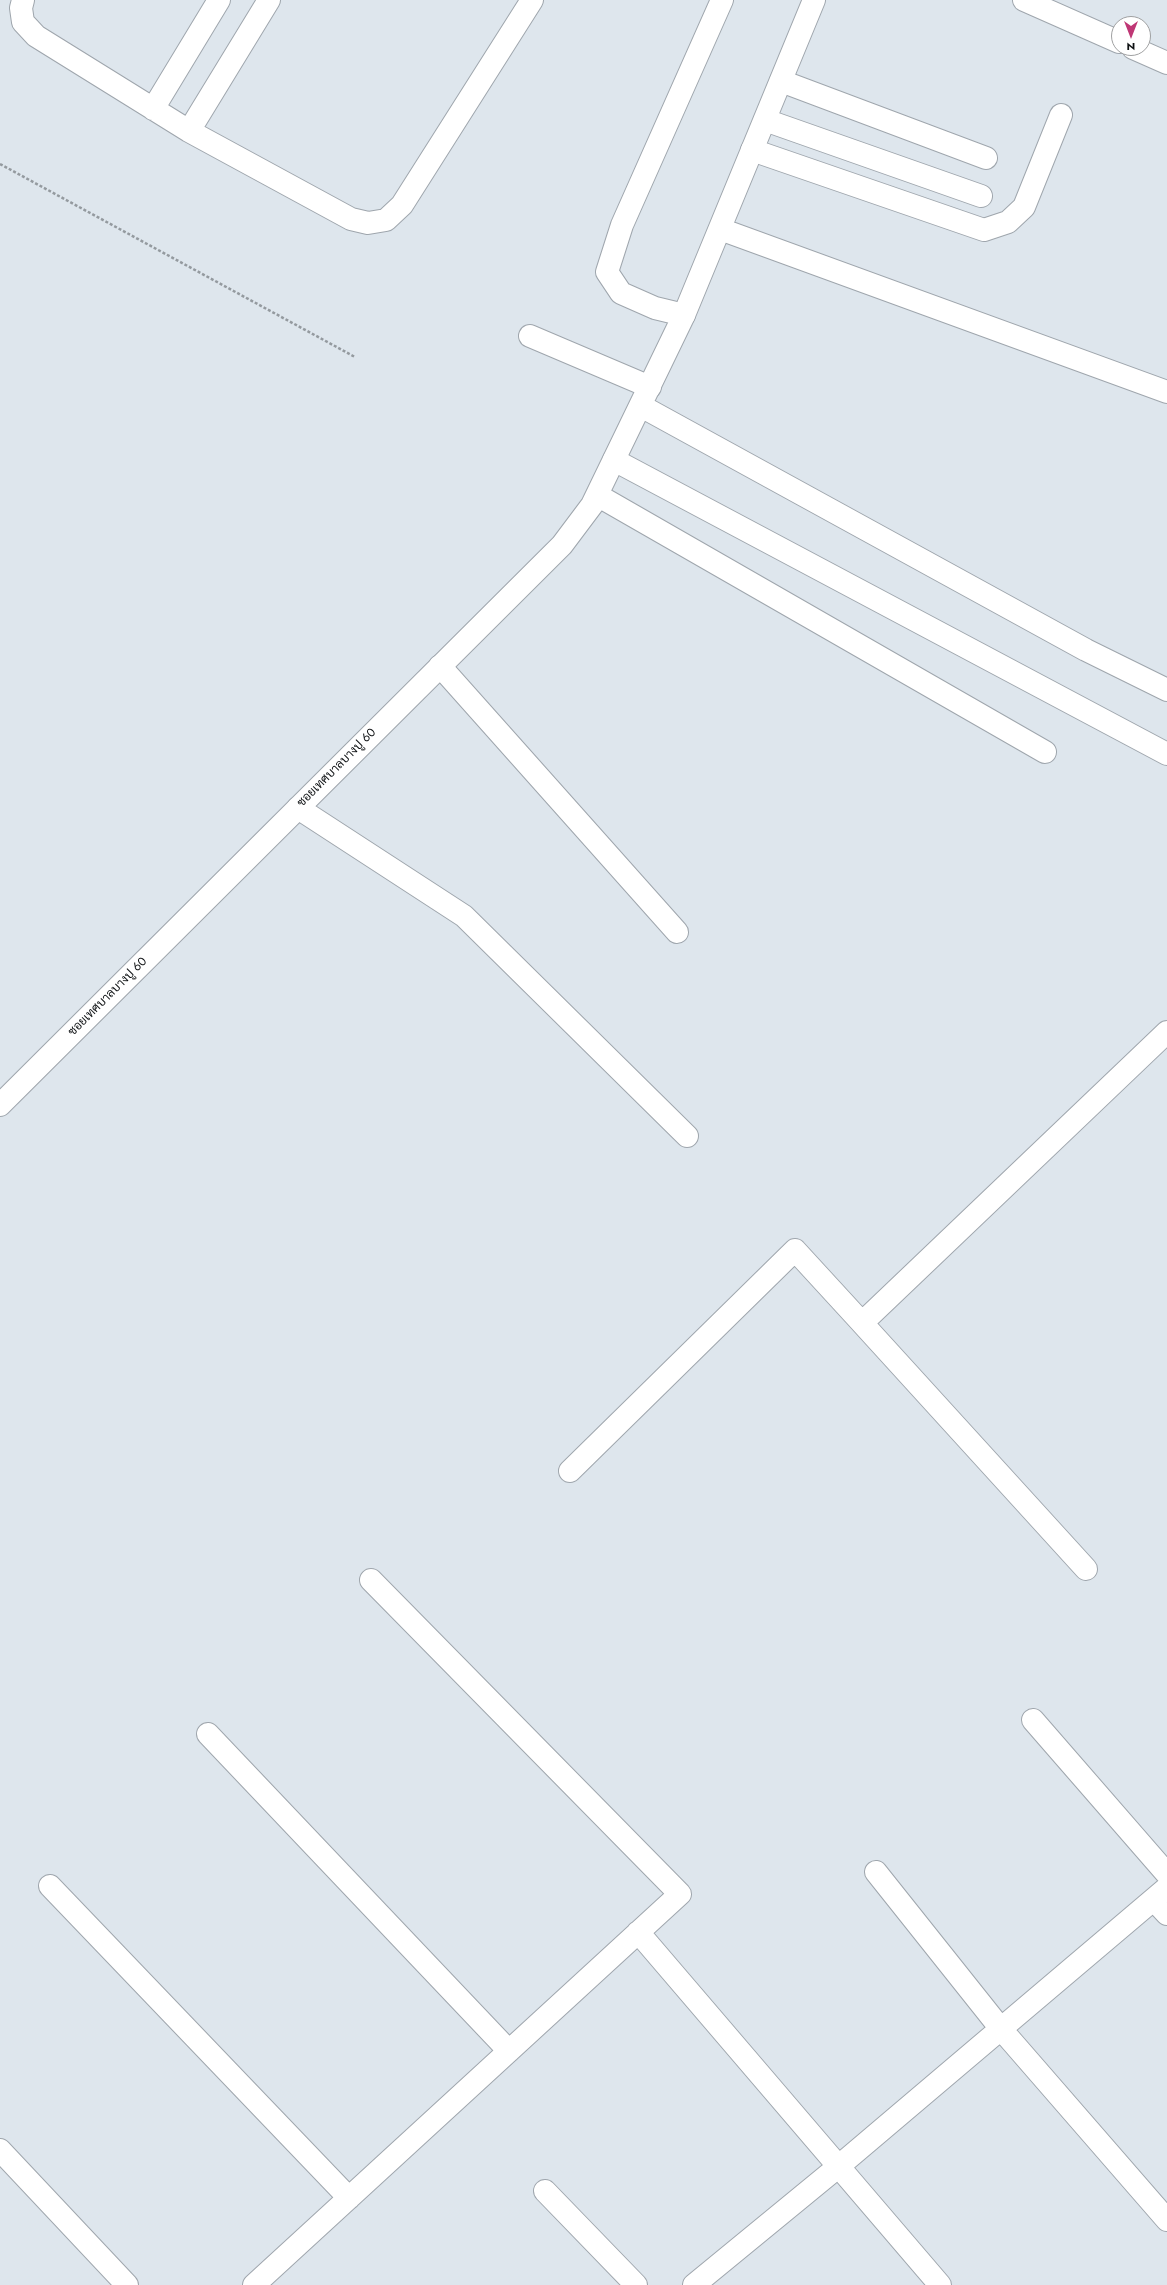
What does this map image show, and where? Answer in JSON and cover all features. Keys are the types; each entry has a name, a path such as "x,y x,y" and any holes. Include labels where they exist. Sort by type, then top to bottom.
{"street":[{"path":"23,0 21,8 23,22 36,36 189,132 351,219 368,223 386,220 402,205 532,0"},
{"path":"153,109 219,0"},
{"path":"189,132 269,0"},
{"path":"684,315 655,308 621,293 607,272 622,225 722,0"},
{"name":"ซอยเทศบาลบางปู 60","path":"0,1105 562,544 597,496 684,315 814,0"},
{"path":"1024,0 1111,38"},
{"path":"1151,56 1167,63"},
{"path":"781,81 986,158"},
{"path":"752,150 984,230 1008,222 1024,207 1061,115"},
{"path":"765,120 981,196"},
{"path":"720,229 1167,392"},
{"path":"530,336 650,387"},
{"path":"641,406 1086,650 1167,690"},
{"path":"614,460 1167,754"},
{"path":"597,496 1045,752"},
{"path":"440,666 677,932"},
{"path":"298,808 464,916 687,1136"},
{"path":"862,1323 1167,1032"},
{"path":"570,1471 795,1250 1086,1569"},
{"path":"254,2285 680,1894 371,1580"},
{"path":"1033,1720 1167,1874"},
{"path":"208,1734 509,2051"},
{"path":"876,1872 1001,2029 1167,2220"},
{"path":"50,1886 349,2198"},
{"path":"694,2285 1001,2029 1163,1901"},
{"path":"638,1932 940,2285"},
{"path":"0,2150 127,2285"},
{"path":"545,2191 636,2285"}],"path":[{"path":"0,164 355,357"}]}
